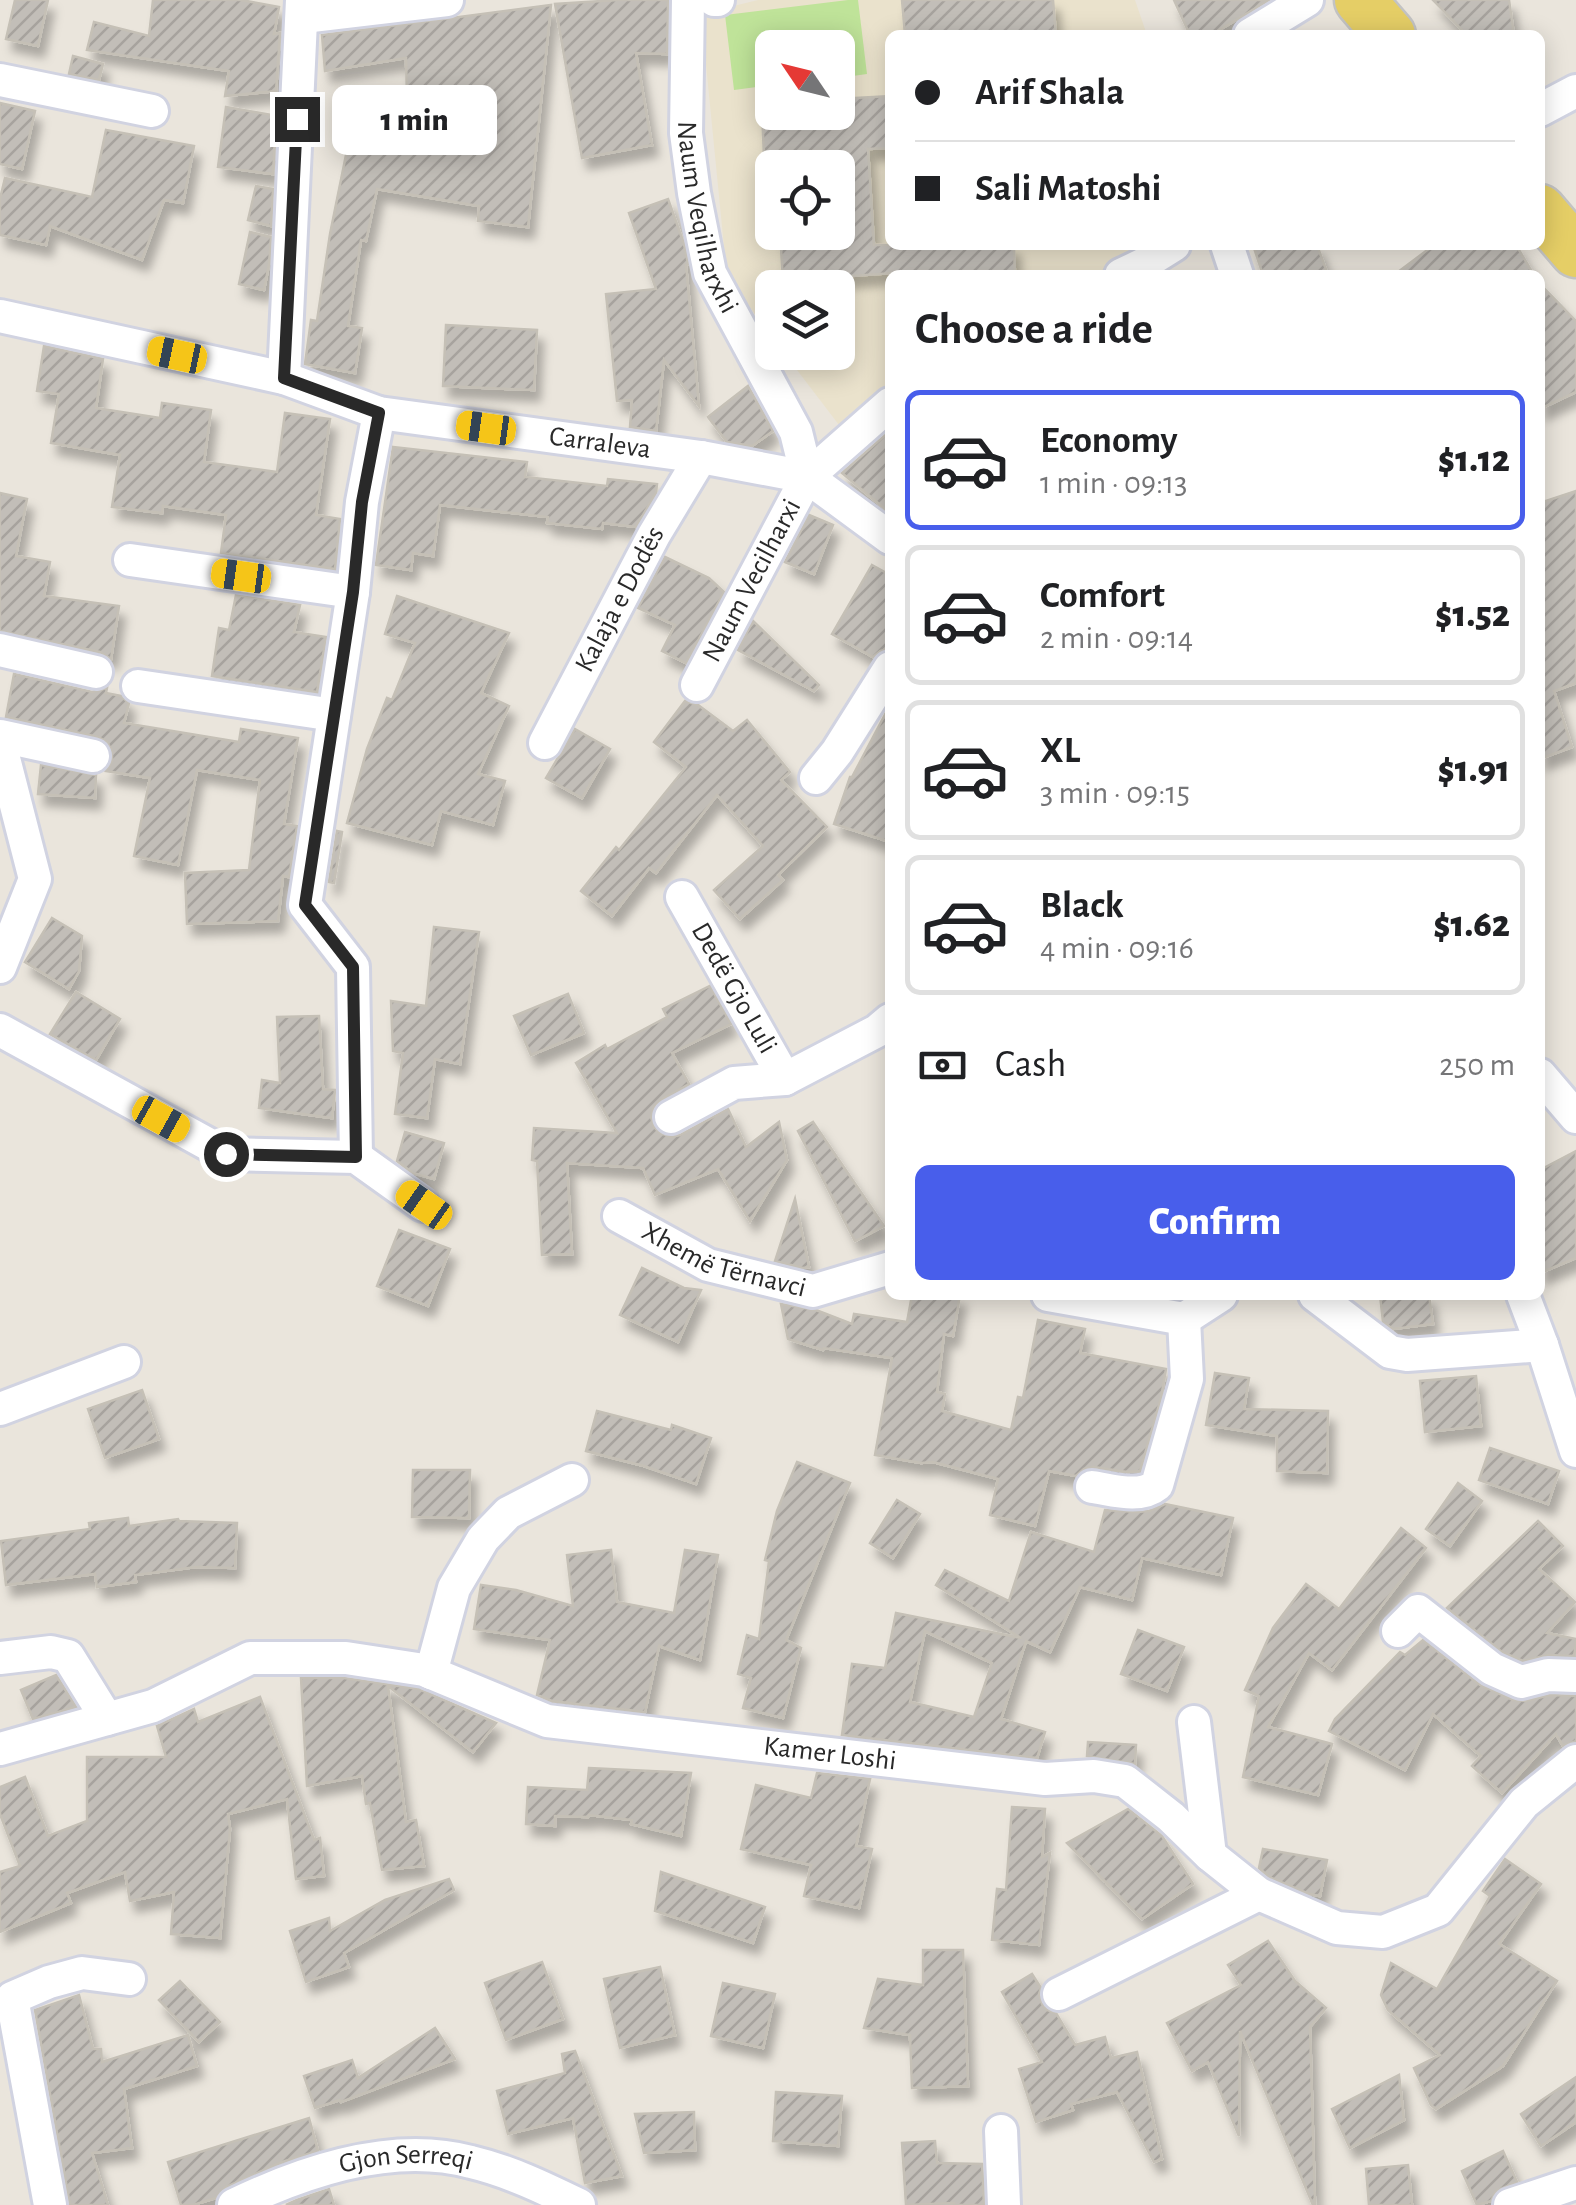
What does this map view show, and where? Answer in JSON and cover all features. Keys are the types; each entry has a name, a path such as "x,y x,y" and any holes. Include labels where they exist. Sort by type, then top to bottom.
{"main road":[{"path":"1360,0 1386,30"},
{"path":"1545,216 1576,252"}],"street":[{"path":"284,378 302,9 448,0"},
{"name":"Naum Veqilharxhi","path":"688,0 686,133 710,273 796,432 807,477"},
{"path":"1258,30 1306,0"},
{"path":"0,80 152,111"},
{"path":"1545,108 1576,92"},
{"path":"1132,270 1166,250"},
{"name":"Carraleva","path":"0,316 284,378 379,413 700,457 807,477 885,534"},
{"path":"807,477 885,408"},
{"path":"356,1157 353,967 305,905 353,592 362,502 379,413"},
{"name":"Kalaja e Dodës","path":"544,744 654,535 700,457"},
{"name":"Naum Vecilharxi","path":"697,685 807,477"},
{"path":"130,560 353,592"},
{"path":"0,650 96,672"},
{"path":"816,778 838,752 885,676"},
{"path":"138,686 334,715"},
{"path":"0,968 35,879 0,739 93,756"},
{"name":"Dedë Gjo Luli","path":"682,898 785,1079"},
{"name":"Dedë Gjo Luli","path":"670,1116 734,1082 785,1079 885,1024"},
{"path":"0,1030 226,1154 356,1157 424,1205"},
{"path":"1545,1081 1576,1117"},
{"name":"Xhemë Tërnavci","path":"619,1216 708,1264 812,1292 885,1270"},
{"path":"1076,1300 1184,1319 1213,1300"},
{"path":"1322,1300 1390,1352 1407,1355 1542,1345"},
{"path":"1525,1300 1576,1451"},
{"path":"1092,1487 1140,1493 1157,1486 1187,1379 1184,1319"},
{"path":"0,1409 124,1362"},
{"path":"431,1673 454,1588 482,1539 508,1513 572,1480"},
{"path":"1398,1631 1418,1612 1492,1669 1521,1682 1548,1674 1576,1676"},
{"path":"0,1658 51,1652 68,1656 108,1719"},
{"name":"Kamer Loshi","path":"0,1749 153,1706 250,1658 346,1658 431,1673 547,1721 1044,1779 1094,1776 1125,1781 1258,1894 1337,1928 1383,1932 1438,1910 1524,1804 1576,1761"},
{"path":"1194,1722 1210,1856"},
{"path":"1058,1994 1258,1894"},
{"path":"50,2205 12,1998 82,1973 129,1979"},
{"path":"1000,2131 1004,2205"},
{"name":"Gjon Serreqi","path":"234,2205 287,2180 331,2167 424,2156 469,2161 516,2176 578,2205"},
{"path":"1510,2205 1576,2182"}],"shaded area":[{"path":"758,0 1135,0 1145,30 885,30 885,250 1144,250 1110,270 885,270 885,395 839,425 797,370 855,370 855,270 755,270 755,314 727,277 701,14"}],"green space":[{"path":"858,0 867,74 855,76 855,30 755,30 755,87 734,90 725,15"}],"building":[{"path":"15,0 48,0 38,46 6,39"},
{"path":"153,0 241,0 279,7 274,34 280,33 276,91 225,96 229,71 87,50 94,22 149,36"},
{"path":"668,0 667,54 636,53 652,145 582,158 555,4"},
{"path":"902,0 1053,0 1056,30 905,30"},
{"path":"1174,0 1269,0 1219,30 1188,30"},
{"path":"1433,0 1509,0 1513,30 1462,30"},
{"path":"551,5 528,227 478,221 479,206 377,189 366,241 361,240 348,326 362,328 355,373 305,364 311,320 317,321 351,130 408,140 406,58 325,71 322,35"},
{"path":"73,56 103,64 99,80 69,74"},
{"path":"885,96 885,148 868,149 874,245 885,245 885,250 1014,250 1015,270 885,270 885,274 855,276 855,270 782,270 781,250 855,250 855,150 764,150 763,130 855,130 855,98"},
{"path":"0,103 35,111 22,169 0,164"},
{"path":"226,107 272,115 271,121 276,122 273,174 218,167"},
{"path":"106,130 194,146 183,203 164,200 142,260 50,226 46,245 0,235 0,199 5,178 92,197"},
{"path":"256,186 273,189 271,226 248,220"},
{"path":"668,199 688,264 699,406 664,360 656,431 630,427 632,400 617,401 606,294 656,289 629,213"},
{"path":"250,232 271,237 264,290 239,284"},
{"path":"1255,250 1319,250 1326,270 1261,270"},
{"path":"1427,250 1519,250 1531,270 1401,270"},
{"path":"1545,289 1576,321 1576,392 1545,407"},
{"path":"446,325 537,330 534,390 443,386"},
{"path":"44,346 103,359 96,408 160,418 162,403 211,410 204,462 277,472 285,413 330,419 316,515 340,519 335,569 221,553 226,515 163,506 162,513 112,507 120,455 51,443 59,394 37,391"},
{"path":"748,386 773,431 752,446 727,442 708,417"},
{"path":"885,435 885,509 842,473"},
{"path":"393,447 527,462 525,477 607,486 608,479 657,484 656,493 636,527 603,523 602,529 547,523 548,517 440,505 433,556 413,553 411,570 376,565"},
{"path":"1576,491 1576,683 1554,691 1572,747 1545,757 1545,501"},
{"path":"0,493 27,499 16,556 50,562 44,596 119,606 111,659 100,652 0,631"},
{"path":"809,515 833,525 814,574 785,562"},
{"path":"665,557 709,578 724,592 686,663 662,651 675,625 638,608"},
{"path":"872,565 885,572 885,650 873,657 832,634"},
{"path":"236,595 300,605 294,632 326,637 317,692 212,676 219,628 229,630"},
{"path":"397,596 509,633 481,693 509,706 478,774 505,781 493,825 441,811 432,845 347,823 367,749 415,643 385,634"},
{"path":"753,621 819,685 814,691 738,650"},
{"path":"14,674 92,692 107,688 106,693 121,696 129,703 124,723 239,742 241,729 298,738 284,824 297,826 289,877 283,876 278,921 187,924 185,873 249,870 260,780 197,770 178,865 134,856 150,778 106,771 112,751 98,737 6,717"},
{"path":"685,701 698,705 733,731 747,720 790,772 781,780 827,827 778,875 783,880 740,919 714,890 763,846 717,795 656,873 649,868 612,916 581,891 686,767 654,742"},
{"path":"885,714 885,840 834,824 852,777"},
{"path":"575,729 610,749 582,798 546,778"},
{"path":"41,765 96,775 95,798 38,794"},
{"path":"337,831 342,832 334,883 329,882"},
{"path":"52,918 82,936 79,971 69,989 25,962"},
{"path":"434,927 479,932 460,1064 435,1059 427,1118 395,1114 403,1053 393,1051 391,1001 426,1006"},
{"path":"710,986 731,1024 672,1053 689,1084 661,1100 651,1117 660,1133 671,1137 728,1109 746,1147 779,1122 787,1160 750,1221 718,1169 655,1195 643,1168 567,1163 572,1254 542,1255 537,1161 532,1160 534,1128 617,1133 576,1063 667,1017 663,1009"},
{"path":"76,992 120,1019 96,1060 50,1034"},
{"path":"568,994 584,1033 531,1055 514,1016"},
{"path":"319,1016 323,1089 335,1090 332,1118 259,1108 262,1080 280,1083 277,1017"},
{"path":"813,1122 884,1226 855,1241 798,1131"},
{"path":"405,1132 444,1143 434,1179 413,1173 397,1161"},
{"path":"1576,1151 1576,1258 1545,1271 1545,1167"},
{"path":"795,1199 809,1267 803,1268 775,1261"},
{"path":"399,1230 450,1249 428,1306 377,1286"},
{"path":"642,1268 684,1288 701,1290 678,1342 620,1315"},
{"path":"911,1300 959,1300 953,1336 944,1334 937,1392 945,1394 942,1411 1011,1430 1018,1397 1023,1398 1038,1320 1085,1329 1080,1353 1166,1369 1140,1471 1094,1467 1076,1476 1049,1471 1035,1526 990,1515 998,1479 933,1462 875,1455 892,1358 823,1350 788,1339 781,1304 816,1310 852,1324 854,1314 907,1322"},
{"path":"1381,1300 1430,1300 1433,1324 1393,1329 1383,1322"},
{"path":"1215,1373 1249,1378 1244,1409 1328,1411 1327,1473 1277,1471 1277,1436 1206,1425"},
{"path":"1476,1376 1481,1426 1425,1432 1420,1381"},
{"path":"142,1390 159,1439 105,1458 88,1409"},
{"path":"597,1411 671,1430 672,1425 711,1438 696,1484 586,1451"},
{"path":"1490,1448 1559,1471 1548,1504 1479,1480"},
{"path":"797,1462 850,1483 786,1640 801,1648 783,1718 743,1708 751,1678 738,1674 747,1635 759,1639 769,1561 765,1560 777,1511"},
{"path":"413,1470 470,1470 469,1518 412,1517"},
{"path":"1458,1483 1482,1501 1450,1546 1426,1529"},
{"path":"897,1500 920,1514 893,1558 870,1543"},
{"path":"1165,1504 1233,1518 1221,1575 1142,1558 1132,1600 1080,1587 1050,1652 1026,1641 1001,1719 1045,1732 1037,1758 842,1735 852,1664 885,1668 896,1613 1021,1638 936,1585 945,1570 1009,1601 1031,1532 1094,1552 1105,1510 1149,1511","holes":["925,1631 992,1663 974,1717 910,1702"]},
{"path":"128,1518 129,1526 178,1519 237,1523 235,1568 196,1567 135,1575 136,1582 97,1587 95,1574 6,1585 1,1541 90,1529 89,1523"},
{"path":"1538,1521 1563,1546 1539,1569 1575,1602 1547,1633 1576,1639 1576,1644 1574,1656 1548,1655 1523,1661 1502,1652 1447,1608"},
{"path":"1401,1528 1426,1548 1332,1670 1309,1653 1268,1727 1332,1744 1318,1795 1243,1777 1259,1696 1245,1690 1273,1628 1306,1584 1339,1609"},
{"path":"611,1550 617,1602 674,1613 685,1550 718,1555 700,1660 659,1646 645,1712 552,1701 537,1695 550,1640 474,1629 481,1585 573,1606 567,1555"},
{"path":"1138,1630 1184,1647 1167,1691 1121,1674"},
{"path":"1423,1640 1480,1685 1513,1700 1576,1696 1576,1741 1563,1746 1556,1734 1502,1793 1472,1766 1481,1756 1433,1714 1405,1770 1329,1731 1335,1719 1400,1652 1405,1655"},
{"path":"56,1675 76,1707 33,1719 21,1690"},
{"path":"301,1678 344,1678 419,1689 496,1723 473,1752 388,1686 406,1822 416,1820 424,1866 382,1870 362,1776 307,1786"},
{"path":"260,1697 314,1840 320,1838 324,1876 296,1879 287,1799 228,1814 220,1938 171,1934 174,1892 130,1901 125,1872 67,1893 71,1903 0,1932 0,1872 20,1866 0,1814 0,1787 25,1777 48,1836 87,1821 87,1757 166,1757 157,1726 194,1709 198,1722"},
{"path":"1088,1742 1136,1745 1135,1764 1087,1756"},
{"path":"589,1768 691,1773 681,1836 631,1824 632,1820 589,1815 555,1816 555,1826 526,1824 528,1787 587,1790"},
{"path":"817,1773 870,1779 856,1846 872,1849 859,1908 804,1896 811,1865 741,1849 756,1785 811,1798"},
{"path":"1012,1807 1045,1809 1042,1857 1050,1853 1039,1945 992,1940 997,1889 1006,1890"},
{"path":"1128,1809 1162,1836 1193,1884 1142,1919 1067,1843"},
{"path":"1263,1849 1327,1860 1320,1896 1269,1877 1259,1868"},
{"path":"1505,1859 1541,1884 1499,1944 1557,1981 1503,2066 1436,2109 1414,2068 1440,2055 1388,2010 1381,1995 1391,1963 1437,1989 1490,1896 1483,1891"},
{"path":"661,1872 765,1907 753,1943 655,1911"},
{"path":"449,1879 454,1890 344,1953 349,1967 306,1982 290,1931 329,1918 330,1931 385,1900"},
{"path":"1268,1941 1295,1981 1326,2008 1310,2027 1313,2205 1240,2031 1239,2136 1208,2062 1192,2071 1167,2023 1241,1985 1228,1965"},
{"path":"923,1950 963,1950 968,2086 912,2088 910,2035 864,2028 878,1979 923,1985"},
{"path":"542,1962 563,2019 506,2040 485,1983"},
{"path":"660,1967 675,2035 620,2048 604,1979"},
{"path":"1032,1974 1041,1988 1042,2004 1056,2013 1075,2045 1105,2037 1111,2058 1137,2052 1162,2159 1154,2162 1117,2092 1071,2104 1073,2110 1036,2122 1019,2069 1042,2062 1002,1992"},
{"path":"180,1981 220,2022 199,2042 159,2000"},
{"path":"723,1983 775,1994 763,2048 711,2036"},
{"path":"79,1995 93,2049 101,2049 102,2062 188,2035 197,2066 124,2089 132,2148 92,2153 108,2205 70,2205 35,2010"},
{"path":"435,2028 455,2059 315,2108 304,2076 352,2060 358,2078"},
{"path":"575,2051 622,2176 585,2183 573,2118 508,2134 497,2091 565,2073 562,2054"},
{"path":"1399,2075 1404,2120 1350,2148 1332,2109"},
{"path":"1576,2077 1576,2122 1541,2146 1521,2114"},
{"path":"776,2092 842,2096 838,2146 773,2141"},
{"path":"694,2112 695,2150 644,2153 635,2114"},
{"path":"309,2118 318,2151 226,2187 216,2198 181,2205 168,2162"},
{"path":"935,2141 937,2163 982,2164 984,2205 906,2205 902,2143"},
{"path":"1503,2151 1517,2182 1496,2191 1491,2201 1477,2205 1462,2171"},
{"path":"1408,2165 1412,2205 1369,2205 1366,2169"},
{"path":"329,2189 334,2205 286,2205 297,2200"}],"route":[{"path":"226,1154 356,1157 353,967 305,905 353,592 362,502 379,413 284,378 297,119"}]}
